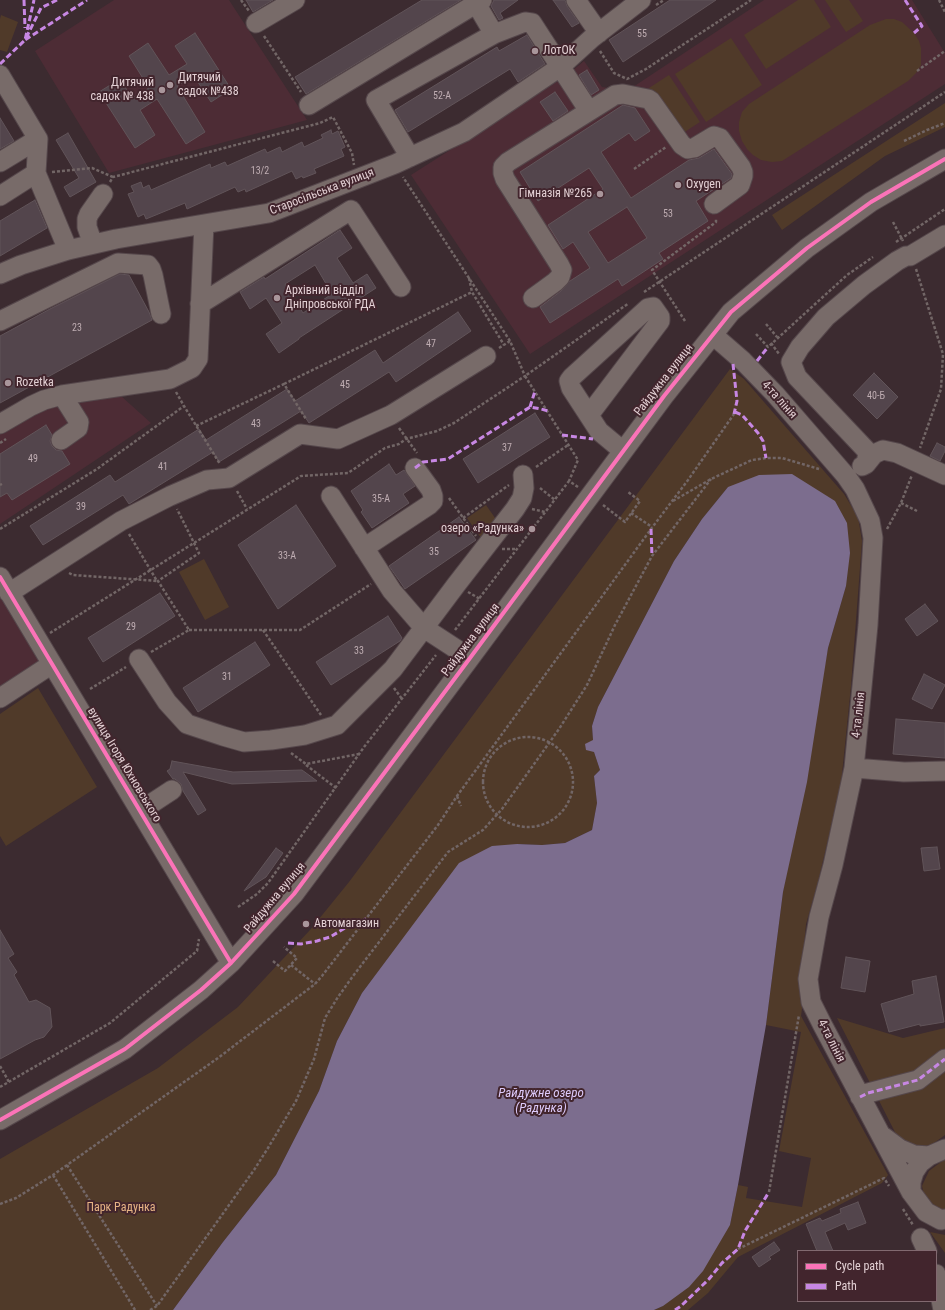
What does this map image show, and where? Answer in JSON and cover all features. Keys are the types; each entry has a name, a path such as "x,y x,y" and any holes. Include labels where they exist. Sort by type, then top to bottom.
{"street":[{"path":"256,24 296,0"},
{"path":"576,0 595,36"},
{"name":"Старосільська вулиця","path":"0,274 21,265 68,250 93,244 160,230 269,213 402,161 464,132 560,67 595,36 642,0"},
{"path":"309,105 477,1 494,34"},
{"path":"402,161 376,100 494,34 525,22 532,23 589,111"},
{"path":"0,75 38,139 36,173 68,250"},
{"path":"533,298 555,282 560,277 562,270 505,179 502,173 504,168 508,162 615,95 623,94 648,99 685,147 691,149 711,137 716,136 720,138 741,167 743,176 740,185 714,204"},
{"path":"0,162 38,139"},
{"name":"Райдужна вулиця","path":"0,1120 125,1049 201,990 231,963 294,894 664,396 731,312 807,248 870,202 945,158"},
{"path":"0,196 36,173"},
{"path":"93,244 87,227 87,219 102,194"},
{"path":"200,304 351,210 401,288"},
{"path":"0,424 44,400 62,395 170,379 192,368 198,359 204,224"},
{"path":"866,464 868,452 797,377 791,362 800,347 826,317 864,285 901,258 910,256 945,235"},
{"path":"0,321 118,263 148,265 153,275 161,314"},
{"path":"589,415 660,321 660,317 653,307 648,308 569,381 571,388 599,431 623,451"},
{"name":"4-та лінія","path":"712,335 744,360 846,476 855,489 870,521 873,538 868,625 854,768 833,866 819,917 808,979 811,1002 880,1134 905,1199 941,1220 945,1220"},
{"path":"5,585 55,564 121,521 170,496 207,480 229,478 300,434 338,439 391,415 486,356"},
{"path":"62,395 79,422 78,428 62,440"},
{"path":"860,444 897,453 945,475"},
{"path":"846,476 866,464 874,454 883,450"},
{"path":"364,548 433,501 431,490 417,462"},
{"path":"139,659 167,702 187,724 244,742 305,736 337,725 393,669 485,549 522,498 524,488 523,475"},
{"path":"331,496 392,591 424,628 470,658"},
{"name":"вулиця Ігоря Юхновського","path":"5,585 231,963"},
{"path":"0,698 52,664"},
{"path":"854,768 904,772 945,771"},
{"path":"140,811 172,790"},
{"path":"860,1097 868,1093 918,1080 945,1059"},
{"name":"4-та лінія","path":"880,1134 904,1151 914,1156 937,1152"},
{"name":"4-та лінія","path":"905,1199 914,1172 920,1163 937,1152"},
{"path":"937,1279 943,1310"}],"path":[{"path":"241,0 309,105"},
{"path":"595,36 614,73 627,79 646,69 751,0"},
{"path":"939,0 945,12"},
{"path":"917,71 945,51"},
{"path":"640,295 945,92"},
{"path":"36,173 92,168 113,177 320,123 333,117 352,153 356,180"},
{"path":"904,141 945,123"},
{"path":"634,168 678,139"},
{"path":"402,161 469,277 510,341 525,376 578,460"},
{"path":"102,194 113,177"},
{"path":"685,321 652,270 716,222 714,204"},
{"path":"893,222 910,256"},
{"path":"469,277 472,292 504,344 510,341"},
{"path":"196,426 472,292"},
{"path":"38,641 301,476 348,473 385,448 399,444 406,439 436,431 454,423 525,376 634,299"},
{"path":"756,334 768,347 777,337 766,324"},
{"path":"284,384 318,436"},
{"path":"0,529 97,469 184,406 248,509"},
{"path":"0,1204 16,1198 53,1175 218,1058 315,984 438,825 457,796 734,414"},
{"path":"406,439 417,462"},
{"path":"463,518 568,444"},
{"path":"671,502 711,479 752,460 782,458 826,471"},
{"path":"150,1310 157,1306 254,1170 288,1115 296,1101 314,1059 324,1018 338,997 448,852 482,830 496,815 549,742 587,685 615,625 652,556 711,479"},
{"path":"238,907 257,894 268,883 360,754 569,481"},
{"path":"616,515 625,522 640,501 628,492"},
{"path":"446,493 485,549 518,549"},
{"path":"55,564 73,575 158,582 199,553 170,496"},
{"path":"901,502 917,511"},
{"path":"631,513 652,527"},
{"path":"121,521 150,570 189,630"},
{"path":"90,689 189,630 300,630 383,576"},
{"path":"263,630 329,728"},
{"path":"520,737 534,737 549,742 558,748 567,759 572,772 574,786 571,799 563,812 552,822 538,827 523,828 509,824 496,815 488,804 483,790 483,775 489,759 496,750 507,742 520,737"},
{"path":"274,740 336,788"},
{"path":"306,764 360,754"},
{"path":"486,756 489,759"},
{"path":"457,796 461,806"},
{"path":"0,1087 110,1023 197,951 199,937"},
{"path":"273,961 285,971 297,958 284,947"},
{"path":"291,965 315,984"},
{"path":"769,1192 800,1012"},
{"path":"0,1066 9,1082"},
{"path":"67,1165 157,1306"},
{"path":"53,1175 135,1310"},
{"path":"738,1249 884,1178 892,1192"},
{"path":"905,1199 924,1245"}],"shaded area":[{"name":"Дитячий садок №438","path":"114,0 229,0 307,120 109,173 35,51"},
{"name":"Гімназія №265","path":"764,0 912,0 945,53 945,84 530,354 411,175 566,76 584,61 602,87 627,91"},
{"path":"121,396 151,423 0,524 0,433 39,409 72,401"},
{"path":"0,594 41,663 0,688"}],"green space":[{"path":"798,0 814,0 831,27 766,69 744,35"},
{"path":"825,0 849,0 863,21 846,32"},
{"path":"1,15 18,22 7,52 0,50"},
{"path":"886,19 894,19 902,22 914,33 919,41 921,48 921,65 908,81 782,161 772,162 761,160 747,149 742,141 739,131 739,122 742,112 749,104 870,25"},
{"path":"731,38 762,85 706,122 675,74"},
{"path":"669,75 700,122 680,135 649,88"},
{"path":"945,103 945,127 885,156 782,230 772,215"},
{"name":"Парк Радунка","path":"730,369 744,379 844,494 858,517 862,541 851,686 841,784 818,882 806,924 803,956 803,1001 801,1016 888,1175 882,1183 738,1257 708,1293 688,1310 654,1310 663,1306 730,1225 738,1185 748,1187 746,1198 802,1207 811,1158 779,1151 801,1032 766,1025 783,892 828,648 846,586 728,487 702,519 674,561 598,707 592,726 594,752 600,770 594,776 597,803 592,830 565,843 542,845 517,844 403,939 362,993 337,1041 319,1091 276,1175 223,1242 173,1310 0,1310 0,1159 158,1068 238,1007 310,930 349,882"},
{"path":"486,505 500,525 481,538 467,518"},
{"path":"204,559 229,607 205,620 179,572"},
{"path":"38,688 97,787 6,846 0,836 0,714"},
{"path":"837,1018 903,1038 945,1028 945,1135 927,1148 914,1148 898,1138"},
{"path":"945,1159 945,1214 926,1203 922,1186 929,1171"},
{"path":"930,1232 945,1235 945,1253"}],"water":[{"name":"Райдужне озеро (Радунка)","path":"792,474 835,501 847,523 850,553 846,586 828,648 807,782 783,892 766,1025 730,1225 703,1271 689,1287 663,1306 654,1310 173,1310 223,1242 276,1175 319,1091 337,1041 362,993 459,863 492,846 565,843 592,830 597,803 594,776 600,770 594,752 586,750 585,744 593,740 592,726 598,707 674,561 702,519 728,487 759,475"}],"building":[{"path":"246,0 273,0 253,12"},
{"path":"422,0 461,0 306,94 295,77"},
{"path":"494,0 518,0 500,13 503,18 499,20 491,6"},
{"path":"553,0 565,0 567,6 579,23 572,27"},
{"path":"670,0 716,0 623,62 609,40"},
{"name":"Дитячий садок № 438","path":"195,33 231,89 211,102 194,76 177,86 205,132 186,144 157,99 140,110 155,135 135,148 99,92 120,79 132,98 149,88 129,56 148,43 169,75 187,64 175,46"},
{"path":"527,35 545,64 518,82 510,69 408,132 395,110 497,47 499,51"},
{"path":"587,70 599,90 591,95 579,75"},
{"path":"555,92 568,111 553,121 540,102"},
{"path":"623,105 635,108 650,131 635,141 629,133 601,152 631,198 689,160 699,158 714,149 732,174 731,178 696,201 708,221 659,253 663,259 622,286 618,279 550,323 540,307 561,291 570,281 590,268 573,242 563,249 548,225 603,189 589,168 538,201 520,172","holes":["627,207 647,238 608,263 588,232"]},
{"path":"0,118 14,141 0,149"},
{"path":"331,130 332,134 338,131 345,147 341,149 344,156 314,169 316,173 303,178 302,176 296,179 292,171 246,192 245,189 238,192 235,187 187,209 185,203 146,219 144,214 138,217 128,194 134,192 131,186 141,182 143,188 149,185 151,190 210,164 211,168 225,162 227,166 265,149 267,153 280,147 282,152 302,142 304,147 323,138 321,135"},
{"path":"68,133 96,182 70,197 64,187 79,178 56,140"},
{"path":"35,200 47,228 0,256 0,221"},
{"path":"340,230 352,248 337,258 353,283 367,274 376,288 299,338 279,353 266,334 282,323 266,298 250,309 240,292 264,277 265,279","holes":["315,265 332,294 303,313 285,284"]},
{"path":"120,274 129,275 152,320 0,403 0,336"},
{"path":"458,312 471,331 396,382 389,372 309,423 301,411 219,462 213,452 129,504 123,495 43,545 30,526 110,475 115,482 199,429 206,440 287,389 295,401 375,350 383,363"},
{"path":"874,373 898,397 877,419 853,395"},
{"path":"535,413 550,437 478,483 463,459"},
{"path":"46,425 52,435 50,441 52,446 56,450 62,451 70,464 12,500 7,493 0,497 0,454"},
{"path":"937,443 945,447 945,451 940,461 930,456"},
{"path":"389,464 396,475 404,470 415,486 403,494 409,503 372,528 361,512 363,510 351,491"},
{"path":"296,505 336,566 278,609 238,545"},
{"path":"459,517 476,540 405,589 389,566"},
{"path":"160,593 175,616 103,662 88,638"},
{"path":"925,604 938,621 917,636 905,619"},
{"path":"388,616 402,638 400,641 331,685 316,662"},
{"path":"255,642 270,665 198,712 183,688"},
{"path":"924,674 945,685 932,709 912,699"},
{"path":"896,719 945,723 945,758 893,754"},
{"path":"172,761 233,772 302,770 317,781 232,784 183,772 206,810 198,815 183,791 181,784 173,779 167,771 170,769"},
{"path":"937,847 940,869 924,871 921,848"},
{"path":"276,848 283,853 266,877 244,891"},
{"path":"0,930 14,954 8,958 17,972 14,975 29,1002 36,1000 50,1008 52,1027 44,1037 35,1040 0,1059"},
{"path":"846,957 870,961 865,992 841,988"},
{"path":"936,976 944,1022 920,1026 920,1024 889,1032 881,1004 914,994 912,981"},
{"path":"858,1202 866,1223 848,1230 845,1223 825,1232 833,1250 817,1250 806,1224 820,1218 822,1221 841,1213 840,1209"},
{"path":"774,1242 780,1250 769,1257 771,1259 759,1267 752,1257"}],"marked path":[{"path":"24,0 25,28"},
{"path":"0,64 25,40 34,0"},
{"path":"57,0 41,8 25,40 87,0"},
{"path":"905,0 922,26 914,33"},
{"path":"757,361 768,347"},
{"path":"733,364 737,401 734,414"},
{"path":"530,407 535,391"},
{"path":"415,468 423,462 448,459 530,407 548,411"},
{"path":"735,412 742,415 758,433 763,441 766,458"},
{"path":"562,435 593,439"},
{"path":"651,529 652,556"},
{"path":"288,943 301,944 317,941 330,937 355,922 366,919"},
{"path":"860,1097 868,1093 918,1080 945,1059"},
{"path":"675,1310 709,1279 722,1263 738,1249 745,1231 769,1192"}],"cycle path":[{"path":"0,1120 125,1049 201,990 231,963 294,894 664,396 731,312 807,248 871,202 945,159"},
{"path":"0,577 231,963"}],"place":[{"name":"ЛотОК","path":"535,51"},
{"name":"Дитячий садок №438","path":"170,85"},
{"name":"Дитячий садок № 438","path":"162,90"},
{"name":"Oxygen","path":"678,185"},
{"name":"Гімназія №265","path":"600,194"},
{"name":"Архівний відділ Дніпровської РДА","path":"277,298"},
{"name":"Rozetka","path":"8,383"},
{"name":"озеро «Радунка»","path":"532,529"},
{"name":"Автомагазин","path":"306,924"}]}
